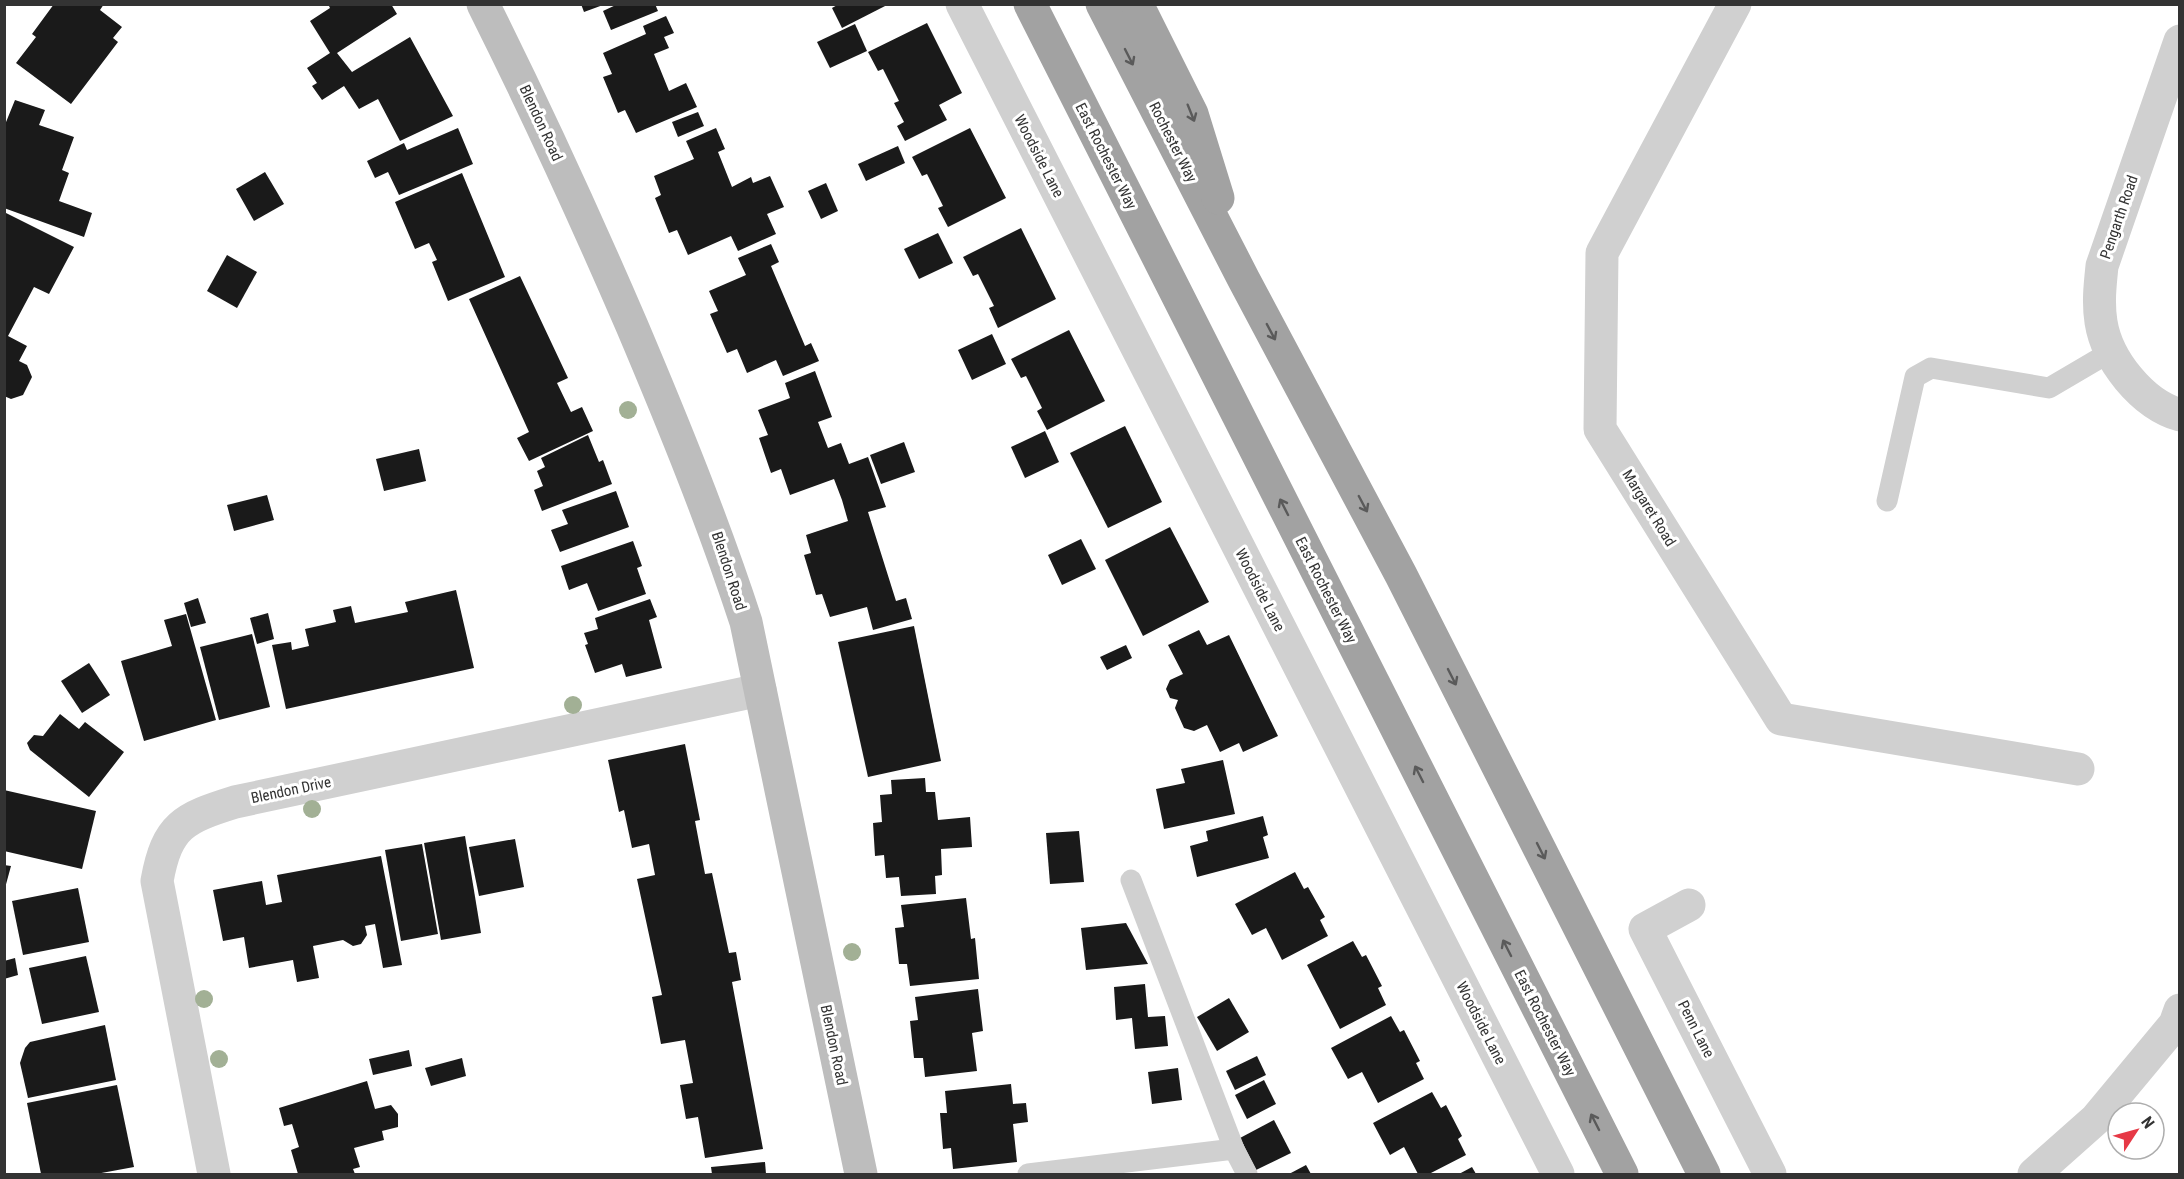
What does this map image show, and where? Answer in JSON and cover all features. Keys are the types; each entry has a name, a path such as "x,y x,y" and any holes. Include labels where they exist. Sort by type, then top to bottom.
{"highway":[{"name":"East Rochester Way","path":"1030,4 1622,1174"},
{"name":"Rochester Way","path":"1102,4 1244,280"},
{"path":"1137,4 1192,114 1244,280 1401,575 1704,1174"}],"main road":[{"name":"Blendon Road","path":"483,4 566,177 674,424 722,546 746,622 861,1174"}],"street":[{"name":"Woodside Lane","path":"962,4 1558,1174"},
{"name":"Margaret Road","path":"1735,4 1602,253 1600,429 1781,718 2078,769"},
{"name":"Pengarth Road","path":"2112,351 2102,325 2098,293 2102,266 2172,87 2180,41"},
{"path":"2112,351 2136,387 2152,401 2180,415"},
{"name":"Blendon Drive","path":"214,1174 157,881 163,850 176,829 197,814 235,802 760,690"},
{"name":"Penn Lane","path":"1689,905 1645,929 1770,1174"},
{"path":"2034,1174 2096,1119 2175,1024 2180,1011"}],"lane":[{"path":"1887,501 1915,376 1930,368 2049,388 2112,351"},
{"path":"1131,880 1234,1149 1247,1174"},
{"path":"1028,1174 1234,1149"}],"building":[{"path":"54,4 104,4 100,10 122,27 113,38 118,42 71,104 16,63 36,37 32,34"},
{"path":"328,4 391,4 397,14 337,53 352,72 410,37 453,116 400,141 378,99 359,109 344,86 322,100 312,86 317,83 307,68 330,53 310,21 330,8"},
{"path":"581,4 603,4 603,5 584,12"},
{"path":"618,4 655,4 658,11 611,30 603,11"},
{"path":"839,4 889,4 842,28 832,8"},
{"path":"666,16 674,33 664,37 669,48 654,54 669,91 686,83 697,107 636,133 625,110 618,113 603,77 612,74 603,53 646,34 643,26"},
{"path":"927,23 962,93 939,105 947,120 905,141 897,126 904,122 894,103 899,101 883,69 878,71 868,52"},
{"path":"855,24 867,51 830,68 817,42"},
{"path":"15,100 45,110 39,125 74,137 62,170 69,173 59,201 92,213 84,237 4,208 4,127"},
{"path":"698,112 704,126 678,137 672,122"},
{"path":"458,128 473,164 399,195 388,172 375,178 367,161 404,143 407,150"},
{"path":"716,128 725,149 718,152 732,187 751,177 753,183 770,176 784,207 767,214 776,234 738,251 731,236 688,255 677,230 669,233 655,198 661,195 654,176 694,159 686,141"},
{"path":"970,128 1006,198 948,227 938,208 943,206 927,174 922,176 912,157"},
{"path":"898,146 905,163 866,181 858,164"},
{"path":"265,172 284,204 254,221 236,189"},
{"path":"462,173 505,277 448,301 432,262 437,260 429,243 415,249 395,202"},
{"path":"826,183 838,211 821,219 808,191"},
{"path":"4,212 74,247 49,294 34,287 8,336 27,346 19,361 27,365 32,377 23,395 11,399 4,396"},
{"path":"1021,228 1056,299 998,328 989,308 994,306 978,274 973,276 963,257"},
{"path":"938,233 953,263 919,279 904,249"},
{"path":"771,244 779,262 771,266 805,346 811,343 819,361 783,376 776,360 747,373 737,349 727,353 710,314 718,311 709,291 746,275 738,258"},
{"path":"227,255 257,272 237,308 207,291"},
{"path":"520,276 568,378 557,383 571,412 582,407 593,431 529,461 517,438 529,432 469,299"},
{"path":"1069,330 1105,401 1047,430 1037,411 1042,408 1026,376 1021,378 1011,359"},
{"path":"992,334 1006,364 972,380 958,350"},
{"path":"815,371 832,417 818,422 828,448 841,443 849,464 868,457 886,507 868,512 896,601 906,598 912,619 873,630 867,607 830,617 822,594 816,595 804,555 811,553 806,535 848,521 842,500 834,479 790,495 781,469 771,473 759,438 768,435 758,410 790,398 785,383"},
{"path":"1125,426 1162,502 1108,528 1070,453"},
{"path":"1045,431 1059,462 1025,478 1011,447"},
{"path":"588,435 599,462 603,460 612,484 542,511 534,490 543,486 537,471 545,467 541,458"},
{"path":"904,442 915,472 881,484 870,455"},
{"path":"419,449 426,481 384,491 376,459"},
{"path":"616,491 629,527 560,552 551,530 568,524 562,510"},
{"path":"267,495 274,520 234,531 227,505"},
{"path":"1170,527 1209,602 1143,636 1105,560"},
{"path":"1081,539 1096,569 1062,585 1048,555"},
{"path":"633,541 642,566 637,568 646,594 598,611 587,583 569,590 561,566"},
{"path":"456,590 474,668 286,709 272,645 291,642 292,650 309,646 305,629 336,622 333,610 351,606 355,623 408,612 405,602"},
{"path":"198,598 206,623 191,627 184,603"},
{"path":"650,599 657,617 649,620 662,668 626,677 622,664 595,673 585,645 588,644 584,633 598,629 595,618"},
{"path":"268,613 274,639 257,644 250,618"},
{"path":"186,614 216,720 144,741 121,661 172,646 164,620"},
{"path":"914,626 941,761 868,777 838,642"},
{"path":"1199,630 1207,645 1229,635 1278,736 1243,752 1239,743 1220,752 1207,725 1194,731 1184,728 1175,708 1178,700 1170,698 1166,689 1170,680 1183,674 1168,645"},
{"path":"252,634 270,707 219,720 200,647"},
{"path":"1126,645 1132,658 1107,670 1100,657"},
{"path":"89,663 110,695 82,713 61,681"},
{"path":"60,714 79,729 85,722 124,752 89,797 30,750 27,743 34,735 43,736"},
{"path":"685,744 700,820 695,821 705,874 712,873 729,953 736,952 741,980 732,982 763,1149 705,1158 698,1117 686,1119 680,1085 693,1083 685,1040 661,1044 652,997 662,995 637,879 655,875 649,844 632,848 624,810 619,812 608,760"},
{"path":"1223,760 1235,814 1164,829 1156,789 1185,783 1181,769"},
{"path":"925,778 926,792 935,792 938,820 970,817 972,847 941,849 942,875 935,876 936,894 901,896 899,877 886,878 884,855 875,856 873,823 882,822 880,795 892,794 891,780"},
{"path":"4,790 96,811 82,869 4,851"},
{"path":"1263,816 1268,835 1263,837 1269,858 1197,877 1190,846 1208,841 1206,831"},
{"path":"1079,831 1084,882 1050,884 1046,833"},
{"path":"465,836 481,933 441,940 424,843"},
{"path":"515,839 524,887 479,896 469,847"},
{"path":"422,844 438,934 401,941 385,850"},
{"path":"381,856 402,965 383,968 375,924 365,926 367,935 361,944 353,946 343,940 313,946 319,978 297,982 293,960 249,968 244,937 223,941 213,890 262,881 266,905 282,902 277,875"},
{"path":"4,865 11,866 5,888 4,888"},
{"path":"1295,872 1304,889 1308,887 1325,917 1320,920 1328,936 1282,960 1266,928 1252,935 1235,904"},
{"path":"78,888 89,942 23,955 12,901"},
{"path":"966,898 971,939 975,938 979,979 910,986 907,964 899,964 895,928 904,927 901,905"},
{"path":"1126,923 1148,964 1086,970 1081,928"},
{"path":"1353,941 1362,957 1366,955 1382,986 1378,988 1386,1005 1340,1029 1307,965"},
{"path":"86,956 99,1012 42,1024 29,968"},
{"path":"15,958 18,975 4,979 4,961"},
{"path":"1145,984 1148,1017 1165,1016 1168,1046 1135,1049 1132,1018 1116,1020 1114,987"},
{"path":"978,989 983,1031 972,1033 977,1071 925,1077 923,1058 914,1058 910,1021 918,1020 915,997"},
{"path":"1229,998 1249,1032 1217,1051 1197,1017"},
{"path":"1391,1016 1400,1032 1404,1030 1420,1061 1416,1063 1424,1079 1378,1103 1362,1072 1348,1079 1331,1048"},
{"path":"105,1025 116,1080 28,1098 20,1063 25,1048 30,1042"},
{"path":"409,1050 412,1066 373,1075 369,1059"},
{"path":"1257,1056 1266,1075 1235,1090 1226,1071"},
{"path":"462,1058 466,1076 431,1086 425,1068"},
{"path":"1178,1068 1182,1100 1152,1104 1148,1072"},
{"path":"1264,1080 1276,1104 1247,1119 1235,1095"},
{"path":"367,1081 375,1109 391,1105 398,1114 398,1127 382,1131 384,1140 354,1148 360,1167 353,1169 355,1174 298,1174 291,1150 299,1147 292,1124 284,1126 279,1108"},
{"path":"1011,1084 1013,1104 1026,1103 1028,1122 1013,1124 1017,1162 953,1169 951,1148 943,1149 940,1113 947,1113 945,1091"},
{"path":"117,1085 134,1167 96,1174 41,1174 27,1103"},
{"path":"1432,1092 1441,1108 1446,1105 1462,1136 1458,1139 1466,1155 1429,1174 1418,1174 1404,1147 1390,1155 1373,1123"},
{"path":"1274,1120 1291,1153 1256,1170 1240,1138"},
{"path":"765,1162 766,1174 712,1174 711,1167"},
{"path":"1306,1165 1311,1174 1289,1174"},
{"path":"1472,1167 1476,1174 1459,1174"}]}
